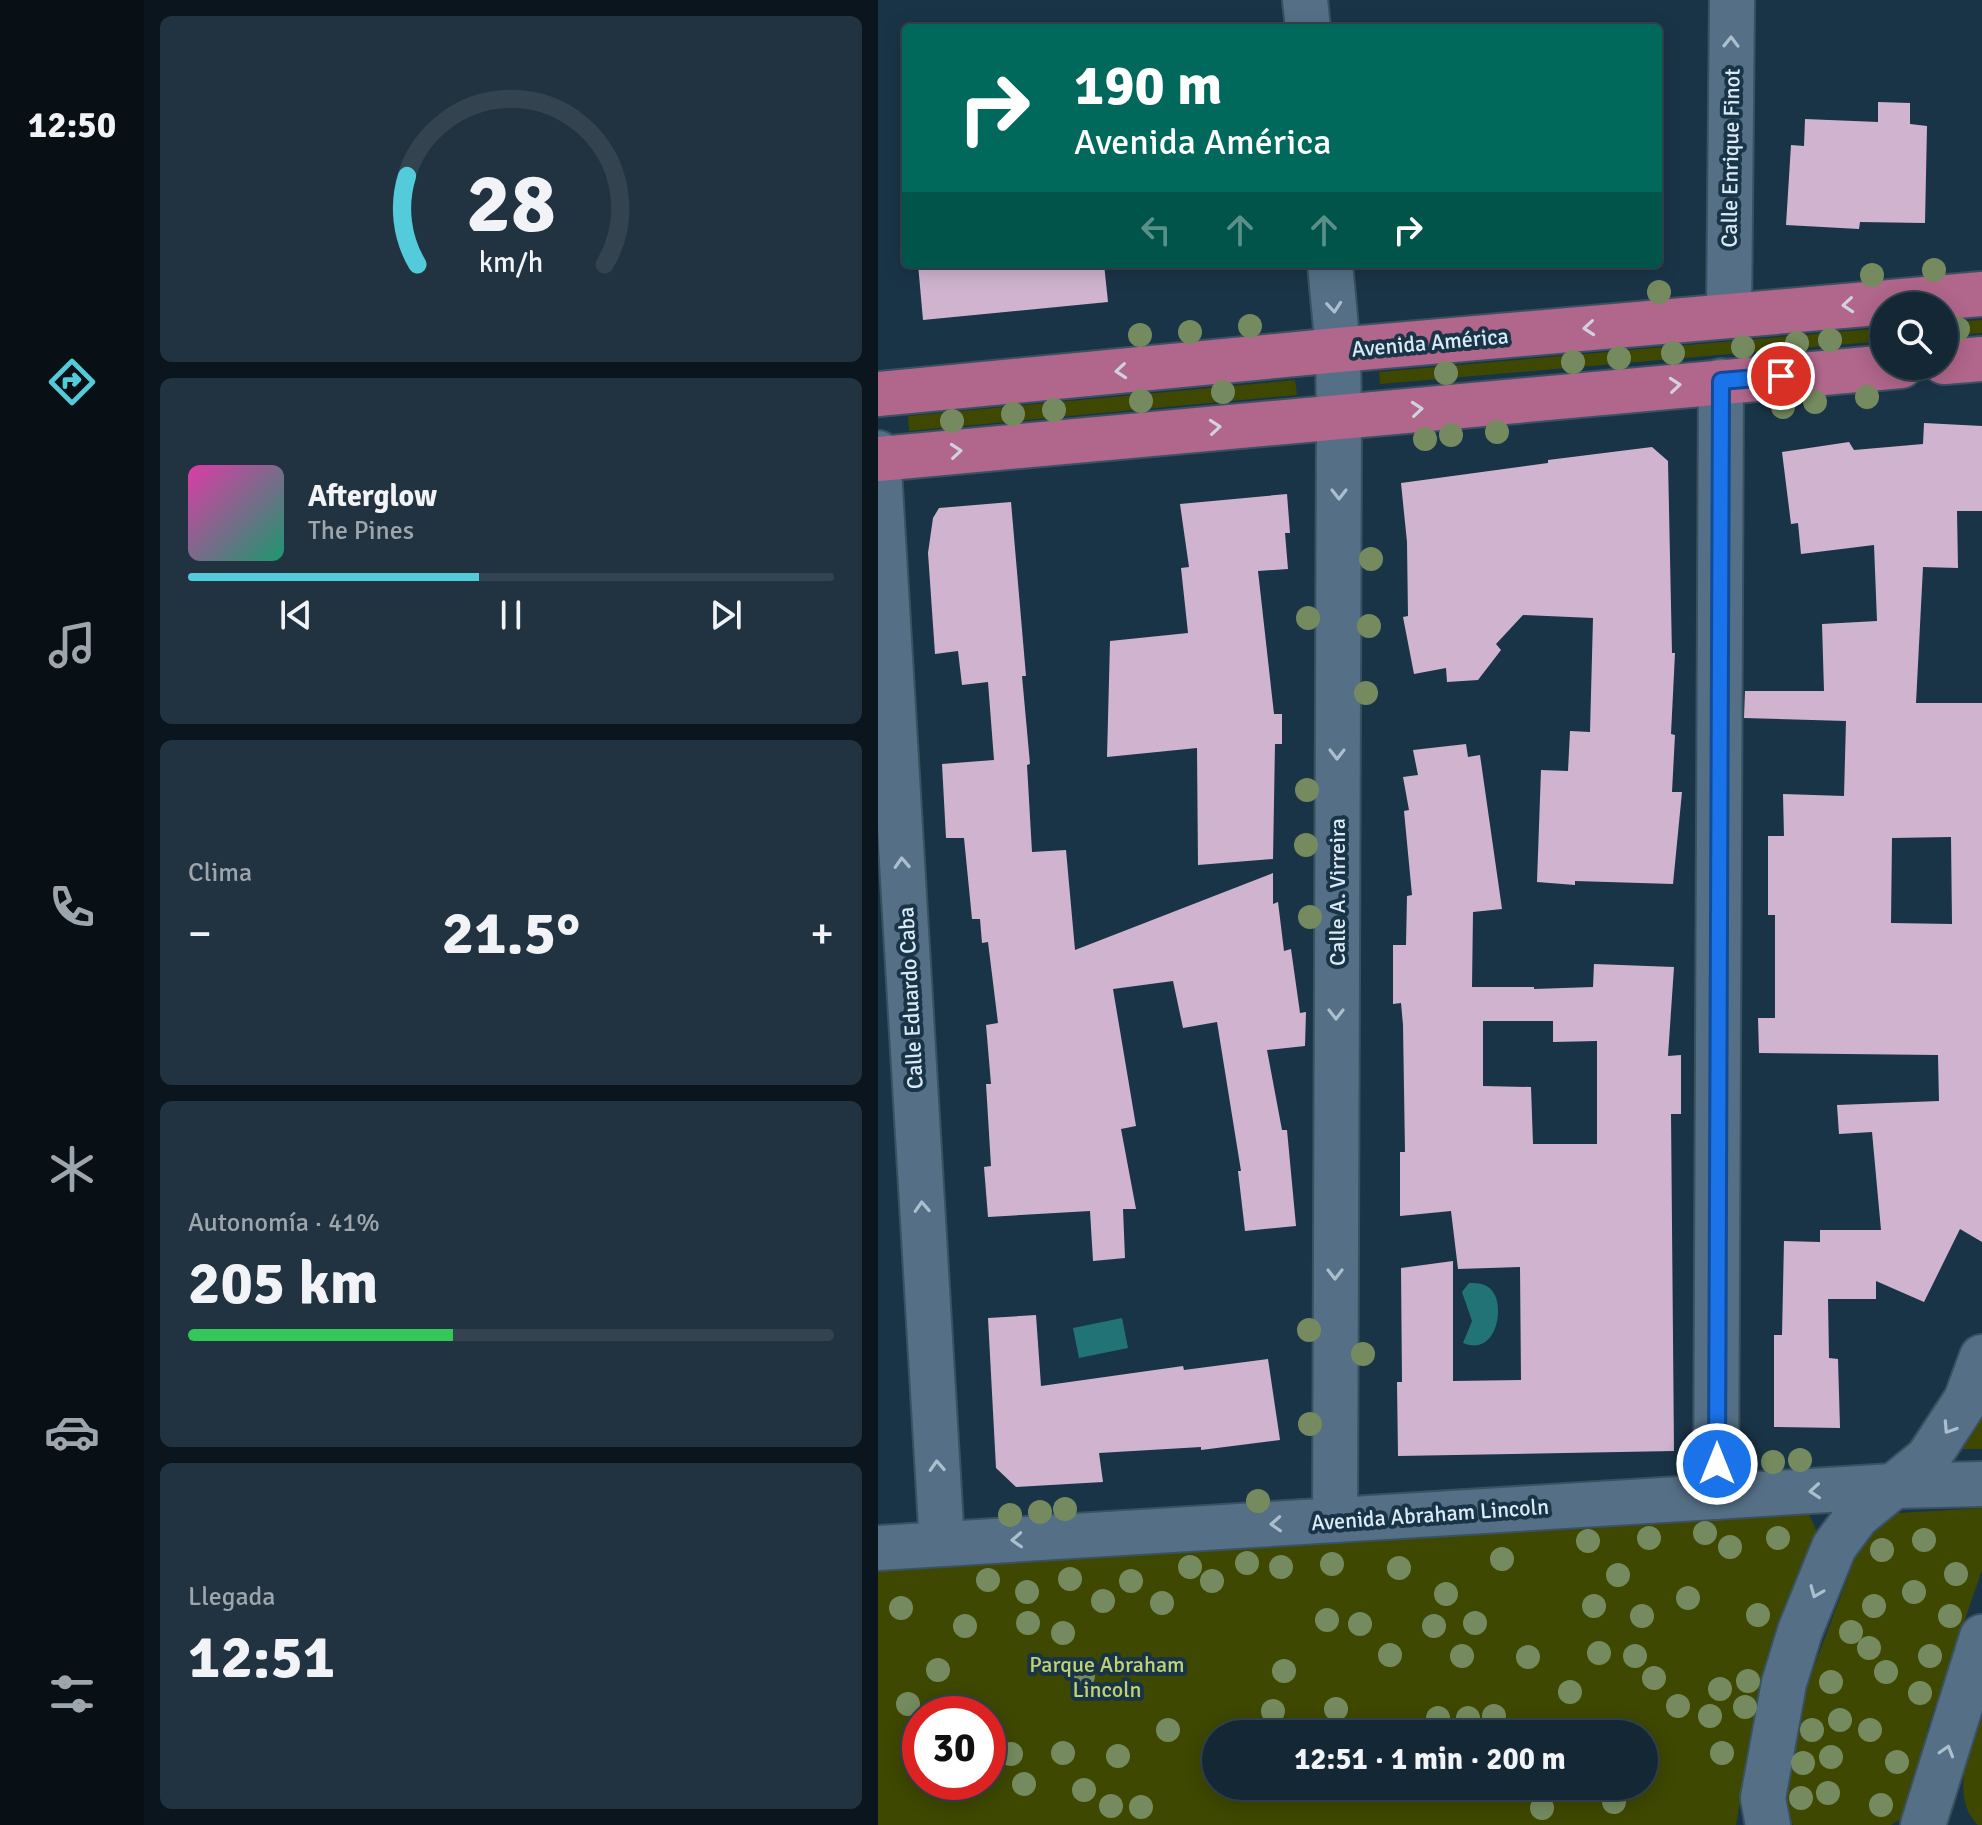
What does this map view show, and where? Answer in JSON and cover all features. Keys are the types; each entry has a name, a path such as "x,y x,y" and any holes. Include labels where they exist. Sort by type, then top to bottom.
{"main road":[{"name":"Avenida América","path":"878,394 1982,294"},
{"path":"1958,361 1982,359"},
{"path":"878,457 1870,369"}],"street":[{"path":"1305,0 1308,24"},
{"name":"Calle Enrique Finot","path":"1729,316 1732,0"},
{"name":"Calle A. Virreira","path":"1330,268 1338,350 1339,416 1335,1520"},
{"path":"1716,1497 1721,381"},
{"name":"Calle Eduardo Caba","path":"878,457 942,1544"},
{"path":"1768,1825 1763,1798 1784,1683 1800,1631 1834,1547 1846,1528 1928,1458 1966,1400 1982,1357"},
{"name":"Avenida Abraham Lincoln","path":"878,1548 1893,1486 1982,1484"},
{"path":"1923,1825 1982,1637"}],"green space":[{"path":"1982,320 1982,333 1958,335 1958,322"},
{"path":"1870,329 1870,342 1380,384 1379,372"},
{"path":"1295,380 1297,395 909,431 908,416"},
{"path":"1982,1410 1982,1449 1962,1449"},
{"name":"Parque Abraham Lincoln","path":"1799,1508 1810,1516 1818,1535 1774,1647 1753,1726 1736,1825 878,1825 878,1566"},
{"path":"1982,1508 1982,1570 1928,1727 1910,1808 1891,1825 1793,1825 1783,1801 1806,1688 1860,1545 1877,1526 1899,1513"},
{"path":"1982,1706 1982,1825 1978,1825 1969,1813 1963,1784 1968,1751"}],"shaded area":[{"path":"1469,1283 1482,1284 1491,1289 1498,1309 1495,1329 1490,1337 1474,1345 1463,1343 1472,1321 1462,1292"},
{"path":"1122,1318 1128,1348 1079,1358 1073,1328"}],"building":[{"path":"1878,102 1910,103 1910,124 1927,126 1925,223 1860,222 1859,229 1786,225 1791,145 1804,146 1805,119 1878,122"},
{"path":"918,268 1104,268 1108,302 923,320"},
{"path":"1924,423 1982,426 1982,511 1957,511 1958,568 1923,567 1916,703 1982,703 1982,1242 1960,1229 1924,1302 1876,1281 1876,1299 1828,1299 1829,1358 1838,1359 1840,1428 1774,1427 1774,1335 1782,1335 1784,1241 1820,1242 1820,1230 1881,1230 1872,1132 1839,1134 1837,1105 1939,1101 1938,1055 1759,1053 1758,1018 1775,1018 1775,915 1768,915 1768,836 1784,836 1783,794 1844,796 1846,721 1744,718 1745,691 1824,691 1822,624 1877,621 1874,545 1801,554 1798,523 1791,524 1782,452 1849,442 1854,450 1923,444","holes":["1951,837 1952,924 1891,923 1892,838"]},
{"path":"1652,447 1668,461 1672,653 1675,653 1672,792 1682,792 1673,884 1575,881 1575,885 1537,882 1541,770 1568,771 1570,731 1590,732 1593,618 1523,615 1496,644 1501,650 1478,680 1447,682 1446,668 1414,674 1403,617 1408,616 1407,542 1401,483"},
{"path":"1287,494 1290,533 1285,533 1288,569 1258,571 1274,714 1282,714 1282,744 1275,744 1273,859 1198,865 1197,748 1107,757 1110,641 1188,633 1181,568 1189,567 1180,504"},
{"path":"1011,502 1026,676 1022,676 1030,764 1027,765 1032,852 1066,850 1075,950 1273,873 1273,904 1278,902 1284,951 1291,949 1300,1013 1306,1012 1305,1046 1267,1050 1282,1130 1287,1130 1296,1226 1245,1231 1238,1171 1241,1171 1217,1022 1183,1028 1173,981 1113,989 1136,1126 1121,1129 1136,1209 1123,1209 1125,1258 1093,1261 1090,1211 988,1217 984,1167 991,1166 986,1084 991,1084 986,1025 998,1023 988,942 982,943 980,919 972,919 964,838 946,838 942,764 994,760 988,682 962,685 958,651 935,654 928,553 933,518 939,508"},
{"path":"1466,744 1468,757 1480,755 1502,909 1473,912 1472,987 1593,987 1594,964 1674,967 1668,1056 1681,1055 1681,1114 1671,1114 1674,1451 1398,1456 1397,1382 1402,1382 1401,1268 1453,1261 1453,1381 1521,1380 1520,1267 1458,1269 1451,1211 1400,1216 1400,1152 1405,1152 1403,1025 1401,1003 1393,1004 1393,945 1406,945 1407,896 1412,895 1404,811 1409,810 1403,777 1418,775 1413,750","holes":["1483,1021 1553,1021 1553,1042 1597,1041 1597,1144 1533,1144 1531,1087 1483,1086"]},
{"path":"1036,1315 1041,1386 1183,1366 1184,1370 1268,1359 1280,1440 1201,1450 1201,1447 1099,1453 1103,1482 1016,1487 996,1468 988,1318"}],"route":[{"path":"1717,1464 1721,381 1781,376"}]}
